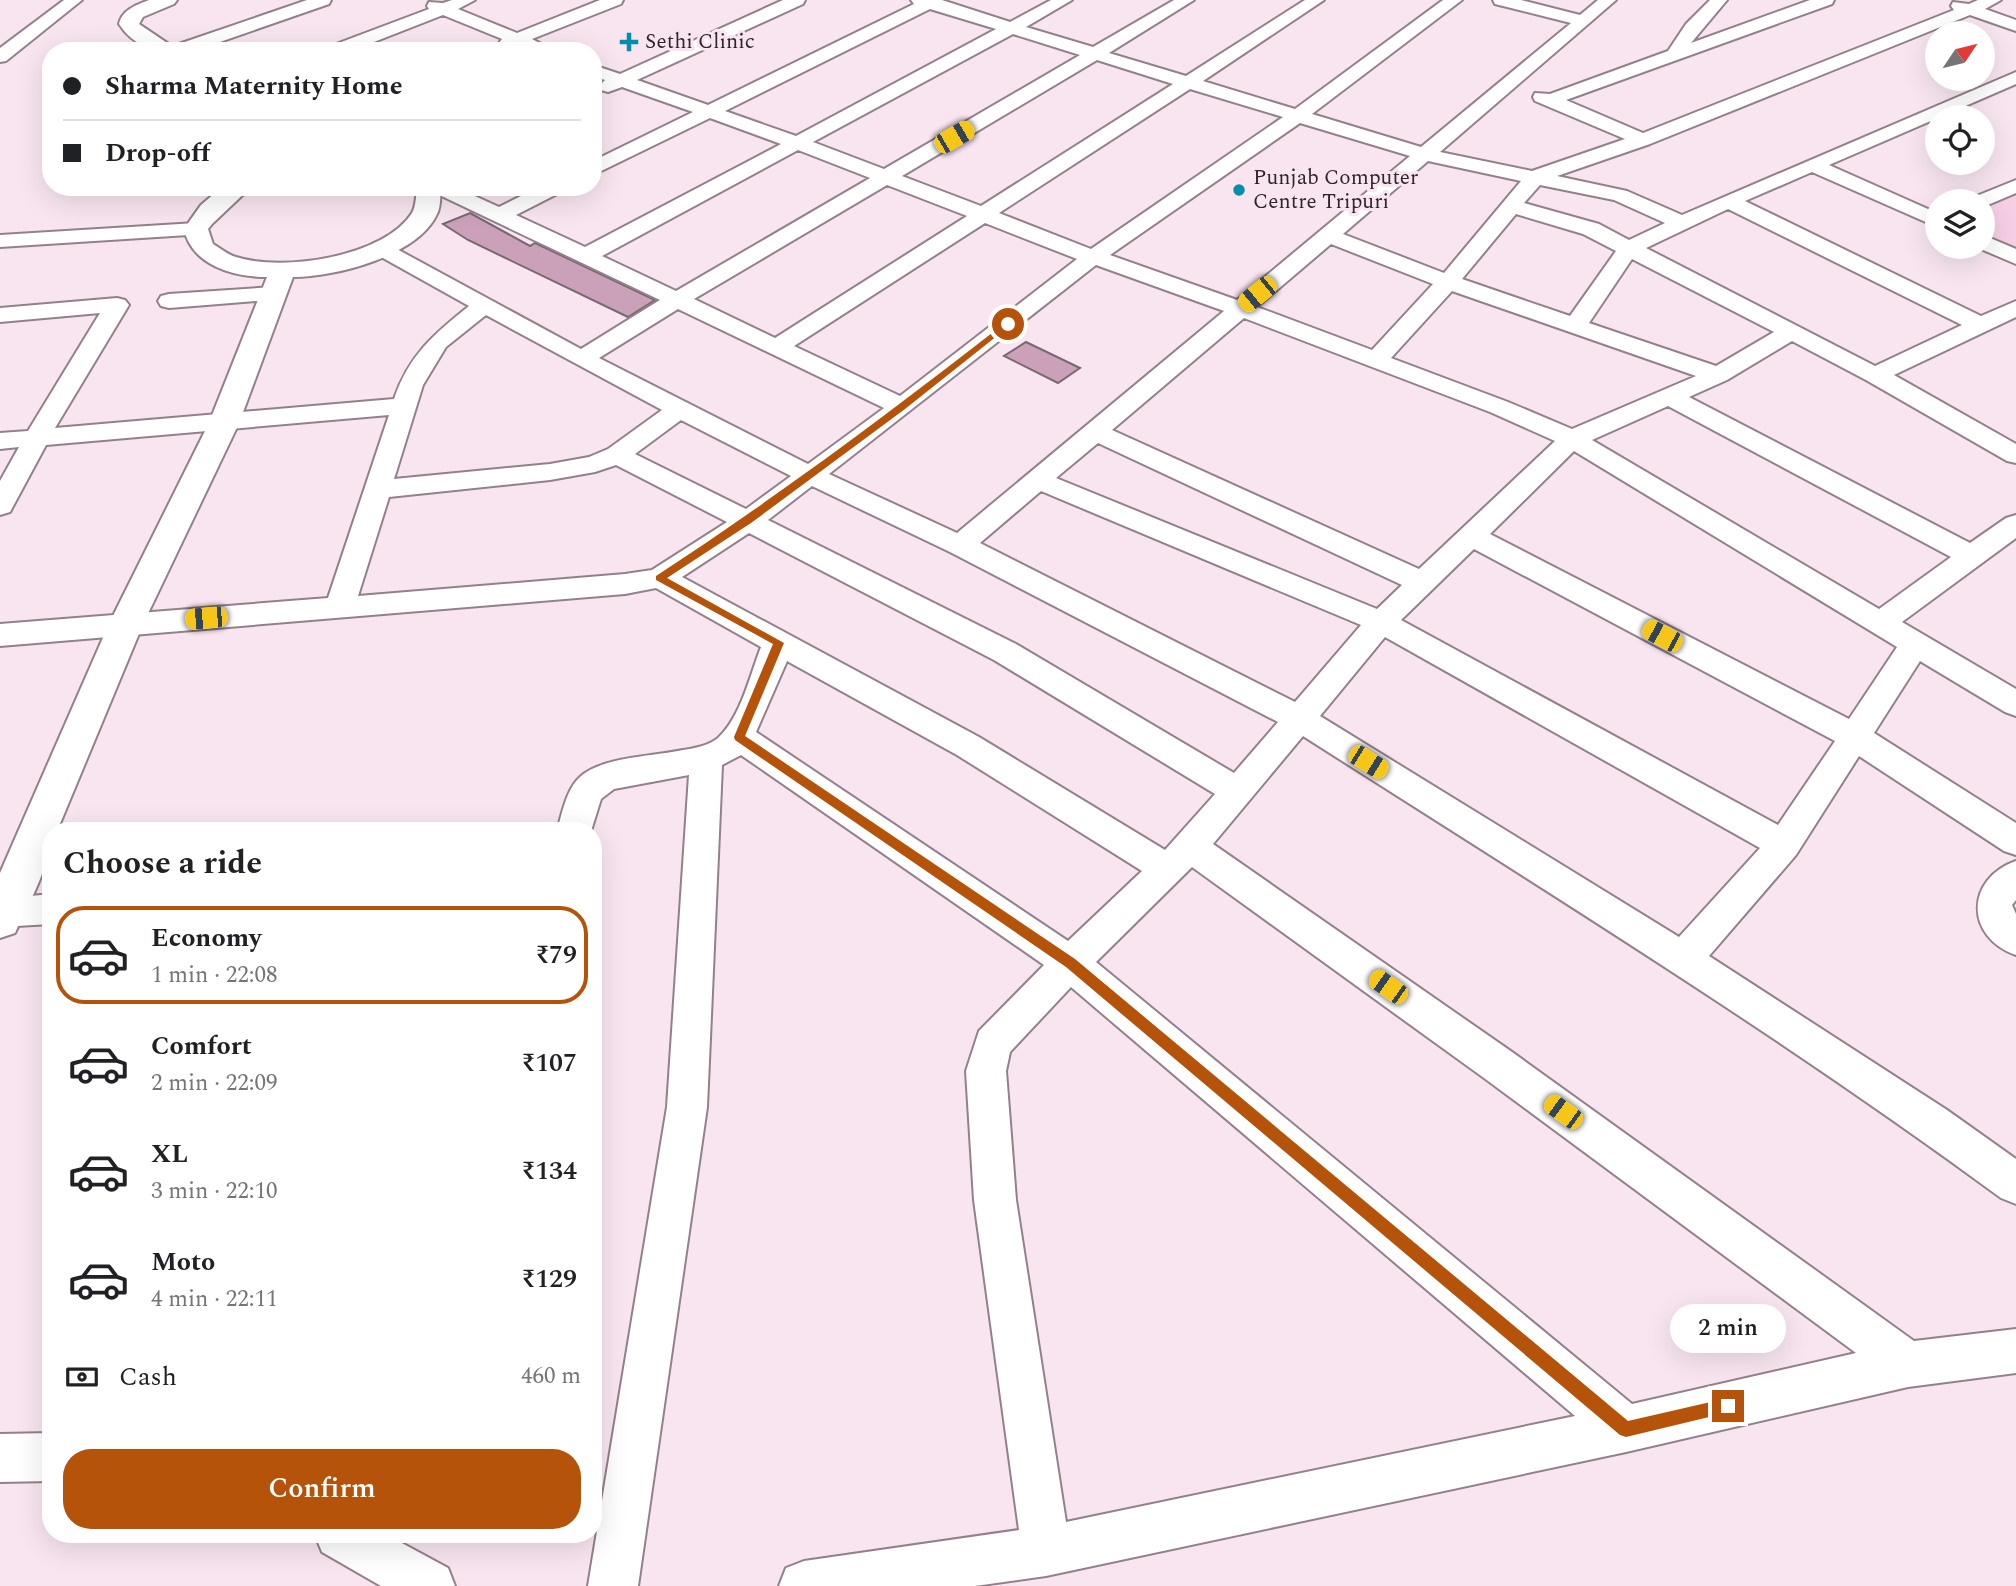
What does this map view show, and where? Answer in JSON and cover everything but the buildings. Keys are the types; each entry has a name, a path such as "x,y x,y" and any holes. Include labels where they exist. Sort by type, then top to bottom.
{"street":[{"path":"0,57 74,0"},
{"path":"150,42 136,35 129,22 133,13 139,9 167,0"},
{"path":"202,42 323,0"},
{"path":"419,0 525,42"},
{"path":"357,42 467,0"},
{"path":"511,42 615,0"},
{"path":"603,76 773,0"},
{"path":"603,76 797,0"},
{"path":"585,256 1064,0"},
{"path":"581,359 1186,0"},
{"path":"777,347 1316,0"},
{"path":"0,635 625,584 660,578 748,521 902,407 1093,257 1296,117 1454,0"},
{"path":"1501,0 1584,20"},
{"path":"960,545 1608,0"},
{"path":"1674,56 1692,28 1720,0"},
{"path":"1550,100 1826,0"},
{"path":"1940,0 2016,26"},
{"path":"1376,360 1448,282 1535,176 1643,140 1993,0"},
{"path":"602,165 928,1 1011,29 1426,155 1620,195 1684,223"},
{"path":"0,33 35,30"},
{"path":"603,76 794,142 1093,257 1239,308 1499,407 1572,439 1914,645 2011,694"},
{"path":"1576,325 1629,248 1728,201 2016,77"},
{"path":"1510,84 1643,140"},
{"path":"1979,92 2004,102"},
{"path":"1812,165 1925,216"},
{"path":"1995,195 2016,186"},
{"path":"225,196 204,215 196,229 202,248 219,261 247,269 278,283"},
{"path":"169,301 278,283 382,248 407,234 424,218 431,202 430,196"},
{"path":"458,196 902,407"},
{"path":"499,215 538,196"},
{"path":"1728,201 1981,325"},
{"path":"1512,207 1566,220 1629,248 1788,333 1875,375 2016,455"},
{"path":"0,241 196,229"},
{"path":"1329,236 1448,282 1718,375"},
{"path":"1995,247 2016,257"},
{"path":"382,248 581,359 810,475 960,545 1300,719 1683,959 1933,1124 2016,1184"},
{"path":"1,917 126,624 224,423 278,283"},
{"path":"0,315 117,305 36,439 0,506"},
{"path":"339,608 411,385 437,343 484,305"},
{"path":"1875,375 2016,308"},
{"path":"1046,1551 995,1200 986,1070 993,1044 1070,963 1180,859 1381,622 1420,581 1572,439 1718,375 1788,333"},
{"path":"1670,397 1970,555"},
{"path":"0,441 404,407"},
{"path":"378,489 550,472 595,464 617,456 680,409"},
{"path":"1095,432 1420,581"},
{"path":"617,456 1005,652 1239,792"},
{"path":"1037,480 1381,622 1784,845"},
{"path":"1880,623 2016,524"},
{"path":"1470,535 1855,737 2016,841"},
{"path":"660,578 1180,859 1498,1065 1908,1364"},
{"path":"613,1586 687,1107 723,748 778,643"},
{"path":"1683,959 1784,845 1914,645"},
{"path":"577,822 587,792 594,783 723,748 1070,963 1626,1429"},
{"path":"2016,876 1994,900 1994,915 2016,939"},
{"path":"1,917 42,910"},
{"path":"804,1586 1046,1551 1626,1429 1908,1364 2013,1358"},
{"path":"0,1458 42,1457"},
{"path":"353,1543 430,1586"}],"shaded area":[{"path":"2016,181 2016,257 1995,247 1995,192"}],"place":[{"name":"Sethi Clinic","path":"629,42"},
{"name":"Punjab Computer Centre Tripuri","path":"1239,190"}],"route":[{"path":"1008,324 902,407 748,521 660,578 778,643 739,737 1070,963 1626,1429 1728,1406"}]}
